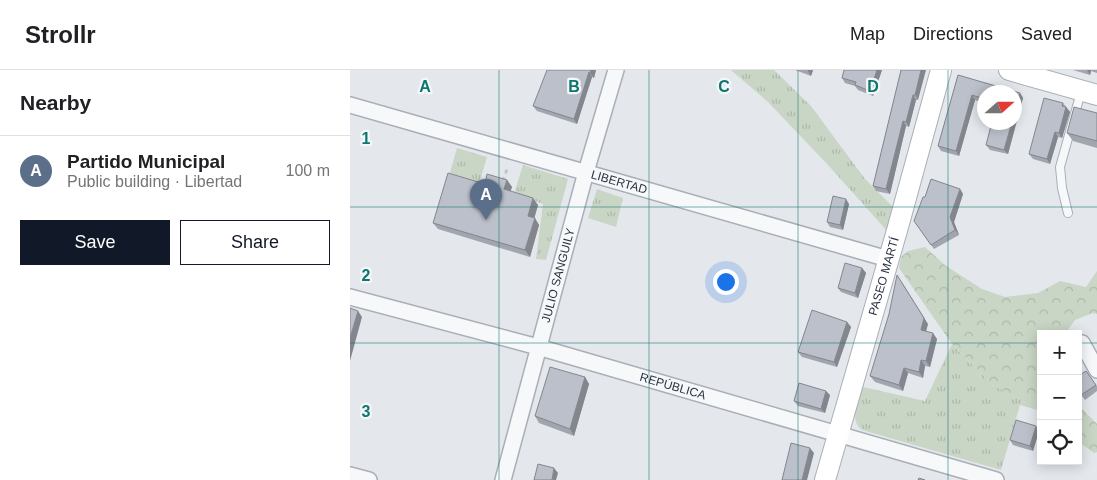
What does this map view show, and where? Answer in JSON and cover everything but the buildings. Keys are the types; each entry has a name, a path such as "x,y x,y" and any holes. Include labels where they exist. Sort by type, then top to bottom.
{"street":[{"name":"JULIO SANGUILY","path":"503,480 586,172 616,70"},
{"name":"PASEO MARTÍ","path":"825,480 941,70"},
{"path":"1010,70 1089,92"},
{"name":"LIBERTAD","path":"350,105 888,259"},
{"name":"REPÚBLICA","path":"350,297 538,347 996,480"},
{"path":"1082,344 1097,370"},
{"path":"350,475 369,480"}],"lane":[{"path":"1068,212 1062,188 1060,167 1089,92"}],"path":[{"path":"502,184 512,152"}],"green space":[{"path":"731,70 774,70 811,106 865,179 894,208 888,232 768,102"},
{"path":"457,148 487,157 479,184 449,176"},
{"path":"523,165 568,179 546,260 536,259 543,204 514,194"},
{"path":"597,189 623,198 616,227 588,218"},
{"path":"925,247 946,266 982,289 1005,297 1038,293 1060,281 1086,287 1097,271 1097,314 1093,313 1075,320 1068,330 1037,330 1037,409 993,385 952,344 899,268 901,257 908,251"},
{"path":"952,344 993,385 1037,410 1020,405 1001,470 862,430 856,421 856,410 863,387 925,401"},
{"path":"1082,409 1097,424 1097,452 1094,453 1082,444"}],"place":[{"name":"Partido Municipal","path":"486,220"}]}
